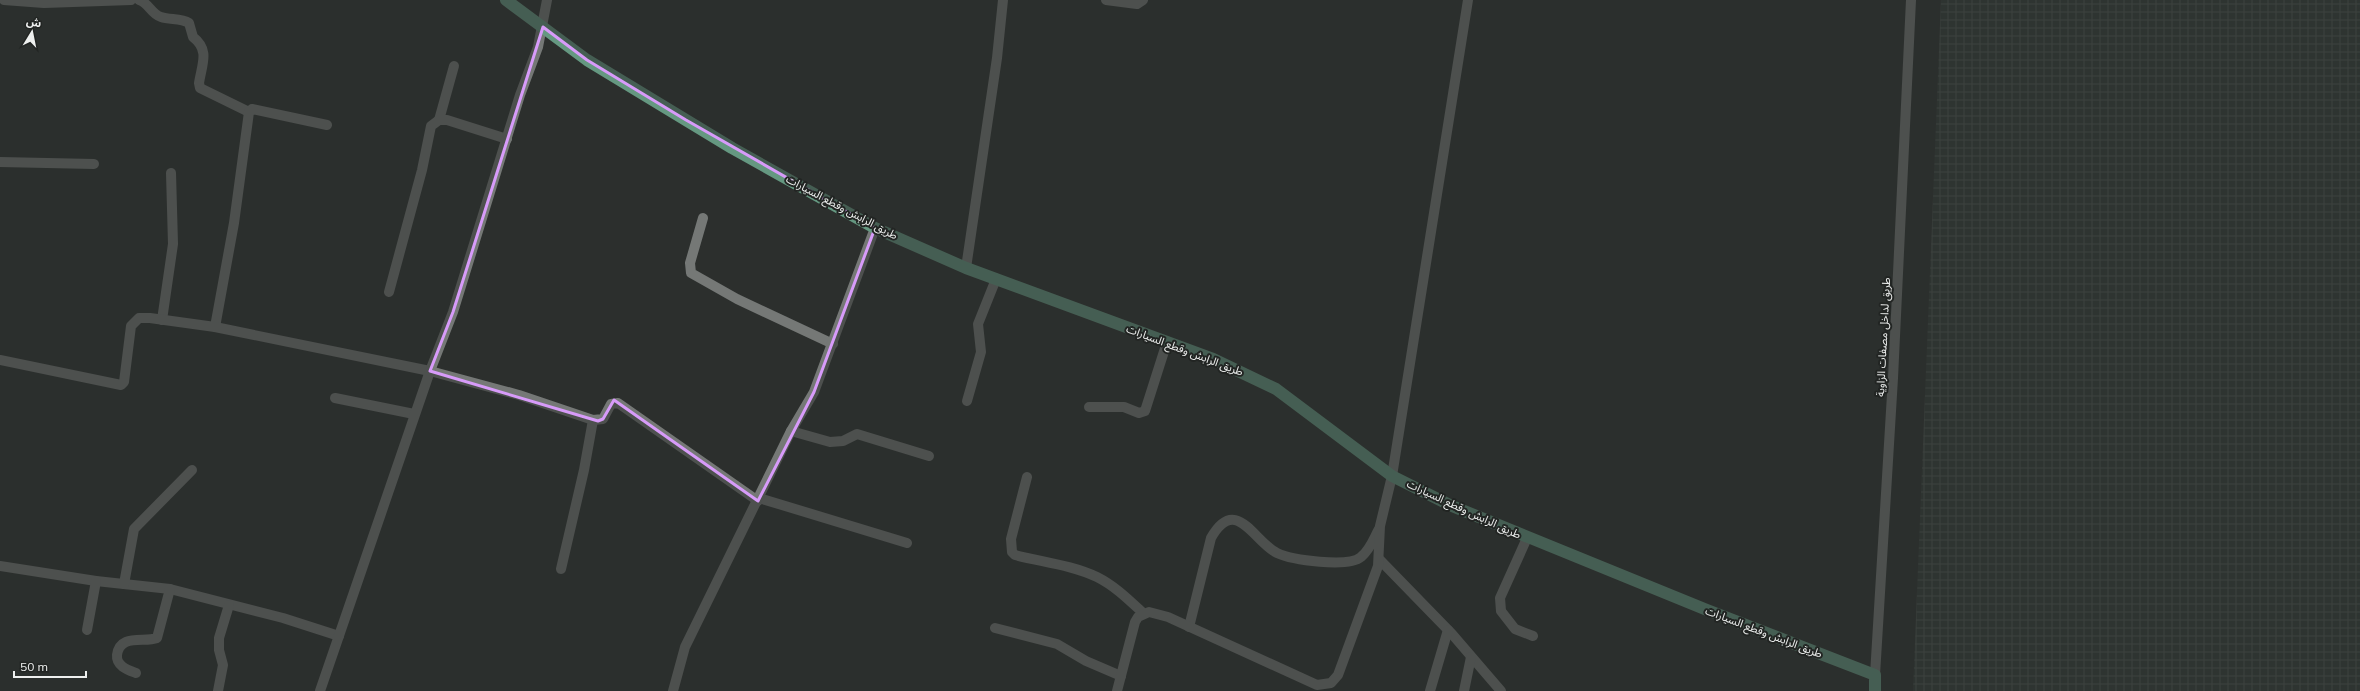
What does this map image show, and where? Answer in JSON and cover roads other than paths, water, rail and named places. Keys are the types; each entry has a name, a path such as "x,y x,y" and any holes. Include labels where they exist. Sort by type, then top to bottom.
{"main road":[{"name":"طريق الرابش وقطع السيارات","path":"506,0 587,60 686,120 875,228 966,268 1222,363 1276,389 1392,476 1452,506 1527,538 1875,675"},
{"path":"1875,675 1875,691"}],"street":[{"path":"4,0 44,2 131,0"},
{"path":"139,0 144,2 153,13 160,17 189,23 193,37 201,43 204,51 199,83 200,88 249,112"},
{"path":"320,691 414,414 453,312 543,27 547,0"},
{"path":"966,268 997,58 1003,0"},
{"path":"1106,0 1137,4 1143,0"},
{"path":"1117,691 1135,622 1143,614 1155,612 1310,682 1327,685 1338,675 1380,560 1380,526 1392,476 1468,0"},
{"name":"طريق لداخل مصفات الزاوية","path":"1875,675 1893,378 1911,0"},
{"path":"389,292 422,170 431,126 439,120 454,66"},
{"path":"249,112 252,109 328,125"},
{"path":"215,327 234,223 249,112"},
{"path":"439,120 465,125 507,139"},
{"path":"0,162 94,164"},
{"path":"162,320 173,244 171,173"},
{"path":"703,218 690,263 691,273 694,276 737,299 833,344"},
{"path":"673,691 686,647 791,431 814,392 875,228"},
{"path":"967,401 981,352 978,324 996,279"},
{"path":"0,360 121,385 124,382 131,326 139,318 215,327 430,371 519,395 593,420 603,419 611,404 618,402 758,499 907,543"},
{"path":"1089,407 1119,407 1139,413 1145,411 1167,342"},
{"path":"336,398 414,414"},
{"path":"560,569 584,470 593,420"},
{"path":"791,431 830,442 843,441 857,434 929,456"},
{"path":"124,584 134,529 192,470"},
{"path":"1026,477 1011,539 1012,552 1015,555 1074,569 1096,577 1126,597 1143,614"},
{"path":"1189,627 1211,538 1217,528 1226,522 1234,520 1244,523 1276,552 1288,557 1348,563 1360,558 1367,551 1380,526"},
{"path":"1527,538 1500,598 1501,611 1515,629 1533,636"},
{"path":"1380,560 1406,585 1448,630 1500,691"},
{"path":"0,566 96,581 170,589 283,618 339,636"},
{"path":"87,630 96,581"},
{"path":"136,673 122,667 117,660 117,654 125,643 131,640 157,638 170,589"},
{"path":"218,691 223,664 219,650 219,638 229,605"},
{"path":"996,628 1057,644 1086,661 1122,676"},
{"path":"1430,691 1448,630"},
{"path":"1464,691 1471,657"}]}
